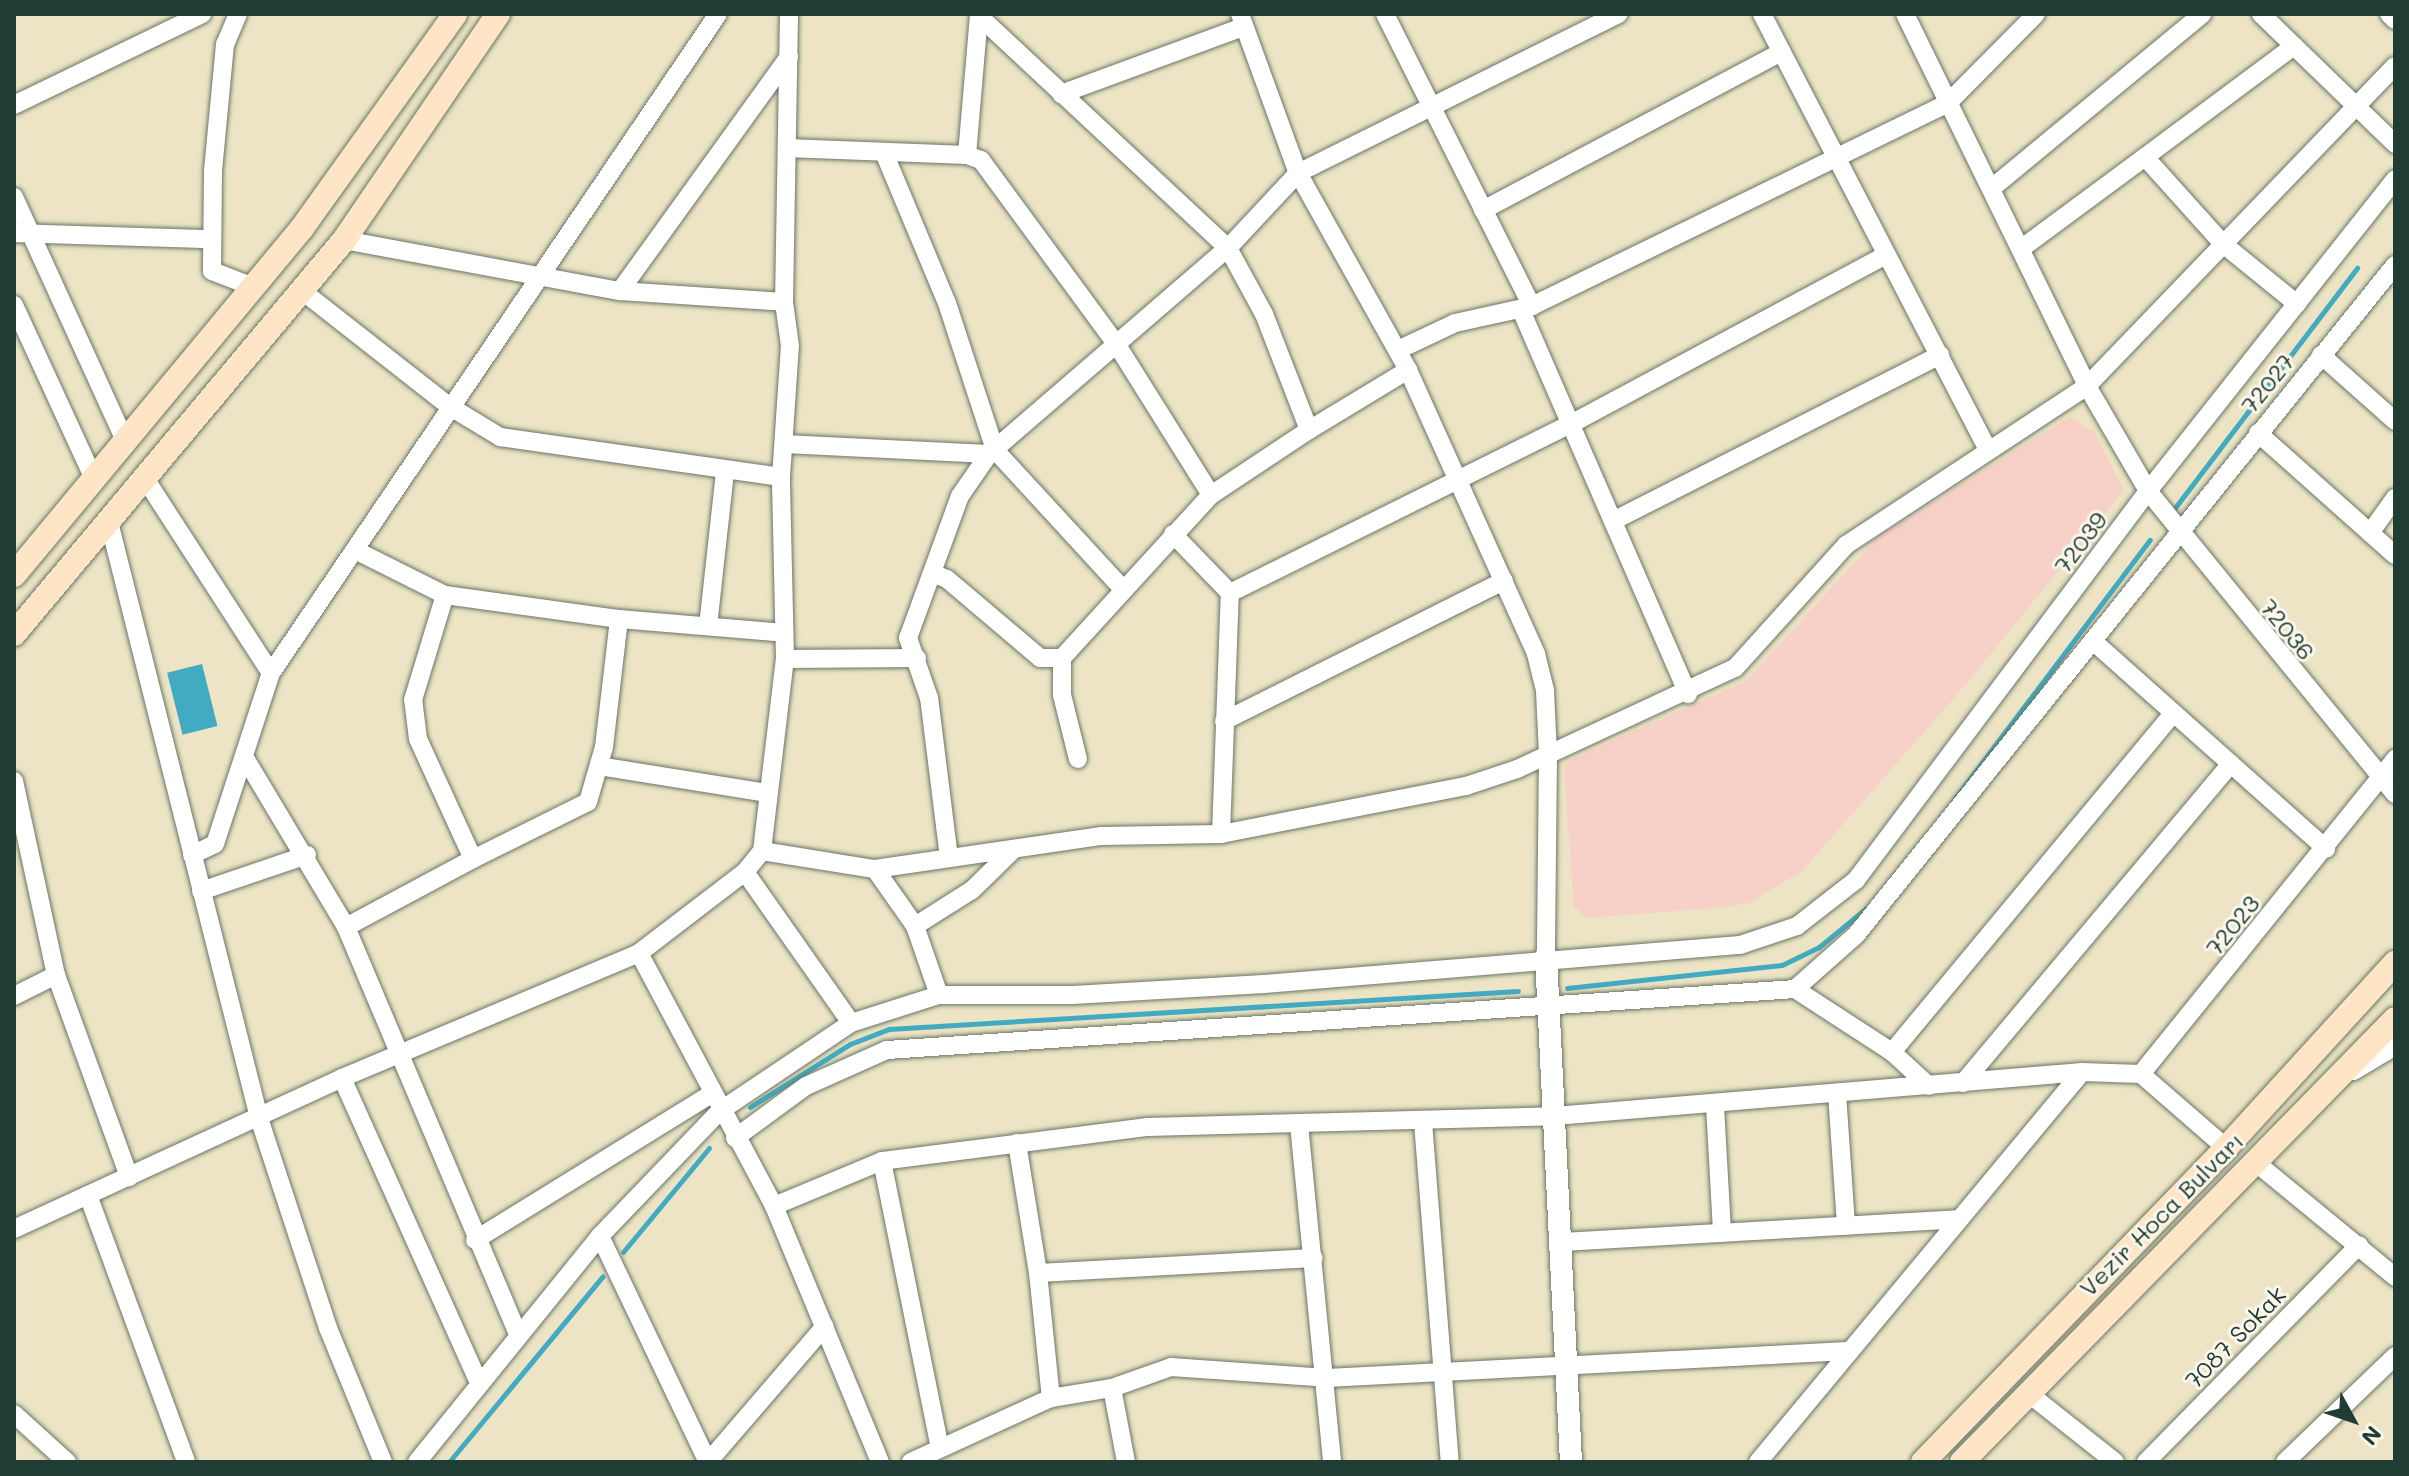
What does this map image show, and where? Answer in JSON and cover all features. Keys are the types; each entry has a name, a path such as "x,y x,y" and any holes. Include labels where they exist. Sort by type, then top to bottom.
{"main road":[{"path":"14,575 302,228 455,14"},
{"path":"14,634 344,240 498,14"},
{"name":"Vezir Hoca Bulvarı","path":"1923,1462 2226,1148 2395,963"},
{"name":"Vezir Hoca Bulvarı","path":"1962,1462 2395,1019"}],"street":[{"path":"14,105 202,14"},
{"path":"238,14 225,44 210,239 212,271 253,287"},
{"path":"192,855 215,844 271,673 449,406 718,14"},
{"path":"14,1229 342,1078 639,953 745,872 762,851 785,659 781,477 790,346 784,302 789,14"},
{"path":"1385,14 1483,210 1526,308 1569,425 1688,694"},
{"path":"949,858 929,698 908,638 960,496 992,452 1228,248 1298,173 1619,14"},
{"path":"1762,14 1988,450"},
{"name":"72036","path":"1905,14 2087,386 2148,491 2388,788"},
{"path":"1398,350 1455,323 1526,308 1948,103 2036,14"},
{"path":"1992,188 2202,14"},
{"path":"2261,14 2395,144"},
{"path":"2389,14 2395,20"},
{"path":"979,15 1228,248 1264,314 1309,430"},
{"path":"967,155 979,15"},
{"path":"1061,94 1241,21 1298,173 1408,370 1459,478 1541,672 1548,755 1546,957 1563,1242 1571,1462"},
{"path":"2022,248 2294,46"},
{"path":"1483,210 1782,52"},
{"path":"620,291 789,57"},
{"path":"762,851 875,869 1102,836 1221,834 1466,786 1548,755 1688,694 1735,668 1846,545 2087,386 2395,66"},
{"path":"787,148 885,155 967,155 981,160 1117,345 1211,495"},
{"path":"885,155 947,303 992,452 1123,589"},
{"path":"2145,157 2223,244 2297,304"},
{"name":"72039","path":"716,1102 851,1023 939,995 1073,995 1264,984 1546,957 1740,945 1797,926 1856,880 2148,491 2395,179"},
{"path":"14,197 22,233 125,441"},
{"path":"22,233 210,239"},
{"path":"344,240 620,291 784,302"},
{"path":"1230,593 1569,425 1886,255"},
{"name":"72027","path":"1795,989 1856,935 2181,535 2258,433 2395,265"},
{"path":"301,290 449,406 500,437 781,477"},
{"path":"14,305 94,479"},
{"path":"1613,521 1940,355"},
{"path":"2321,355 2395,421"},
{"path":"1078,759 1062,695 1062,658 1211,495 1408,370"},
{"path":"2258,433 2395,555"},
{"path":"784,444 992,452"},
{"path":"708,626 725,471"},
{"path":"146,480 271,673"},
{"path":"2370,533 2395,498"},
{"path":"109,522 259,1118 328,1328 383,1462"},
{"path":"1173,534 1230,593 1221,834"},
{"path":"355,550 445,595 619,619 784,633"},
{"path":"932,573 947,579 1040,658 1062,658"},
{"path":"1224,721 1504,581"},
{"path":"445,595 413,700 418,739 473,859"},
{"path":"346,927 588,802 599,766 619,619"},
{"path":"2094,642 2326,849"},
{"path":"785,659 917,658"},
{"path":"1892,1052 2173,714"},
{"path":"245,758 307,855 346,927 475,1240 518,1335"},
{"name":"72023","path":"2141,1074 2326,849 2388,788 2395,759"},
{"path":"1963,1083 2231,764"},
{"path":"599,766 767,793"},
{"path":"14,781 56,975 129,1177"},
{"path":"915,926 972,890 1014,849"},
{"path":"201,891 307,855"},
{"path":"875,869 915,926 939,995"},
{"path":"745,872 851,1023"},
{"path":"639,953 774,1206 880,1462"},
{"path":"14,996 56,975"},
{"path":"735,1138 806,1086 887,1050 1549,1008 1795,989 1892,1052 1929,1086"},
{"path":"2332,1082 2395,1044"},
{"path":"1758,1462 1847,1351 2082,1072"},
{"path":"774,1206 882,1161 1147,1127 1423,1122 1555,1116 2082,1072 2141,1074 2226,1148"},
{"path":"342,1078 479,1383"},
{"path":"1837,1093 1846,1226"},
{"path":"417,1462 600,1236 716,1102"},
{"path":"475,1240 716,1102"},
{"path":"1715,1106 1722,1233"},
{"path":"1423,1122 1450,1462"},
{"path":"1299,1124 1327,1378 1332,1462"},
{"path":"1017,1143 1038,1273 1051,1398"},
{"path":"882,1161 940,1448"},
{"path":"2254,1161 2395,1277"},
{"path":"88,1195 186,1462"},
{"path":"1563,1242 1957,1219"},
{"path":"600,1236 708,1462 825,1326"},
{"name":"7087 Sokak","path":"2146,1462 2359,1245"},
{"path":"1038,1273 1314,1258"},
{"path":"911,1462 1051,1398 1112,1388 1171,1367 1327,1378 1847,1351"},
{"path":"2285,1462 2395,1356"},
{"path":"1112,1388 1126,1462"},
{"path":"2028,1393 2115,1462"},
{"path":"14,1414 67,1462"}],"shaded area":[{"path":"2069,417 2094,432 2124,490 1968,682 1802,871 1749,903 1727,907 1587,918 1574,907 1564,768 1572,759 1746,681 1878,537"}],"water":[{"path":"202,664 217,726 183,735 167,673"}],"waterway":[{"path":"2171,513 2357,268"},
{"path":"1953,801 2150,540"},
{"path":"1567,988 1782,965 1819,947 1869,906"},
{"path":"750,1107 850,1044 889,1029 1518,991"},
{"path":"623,1252 709,1148"},
{"path":"449,1462 603,1276"}]}
